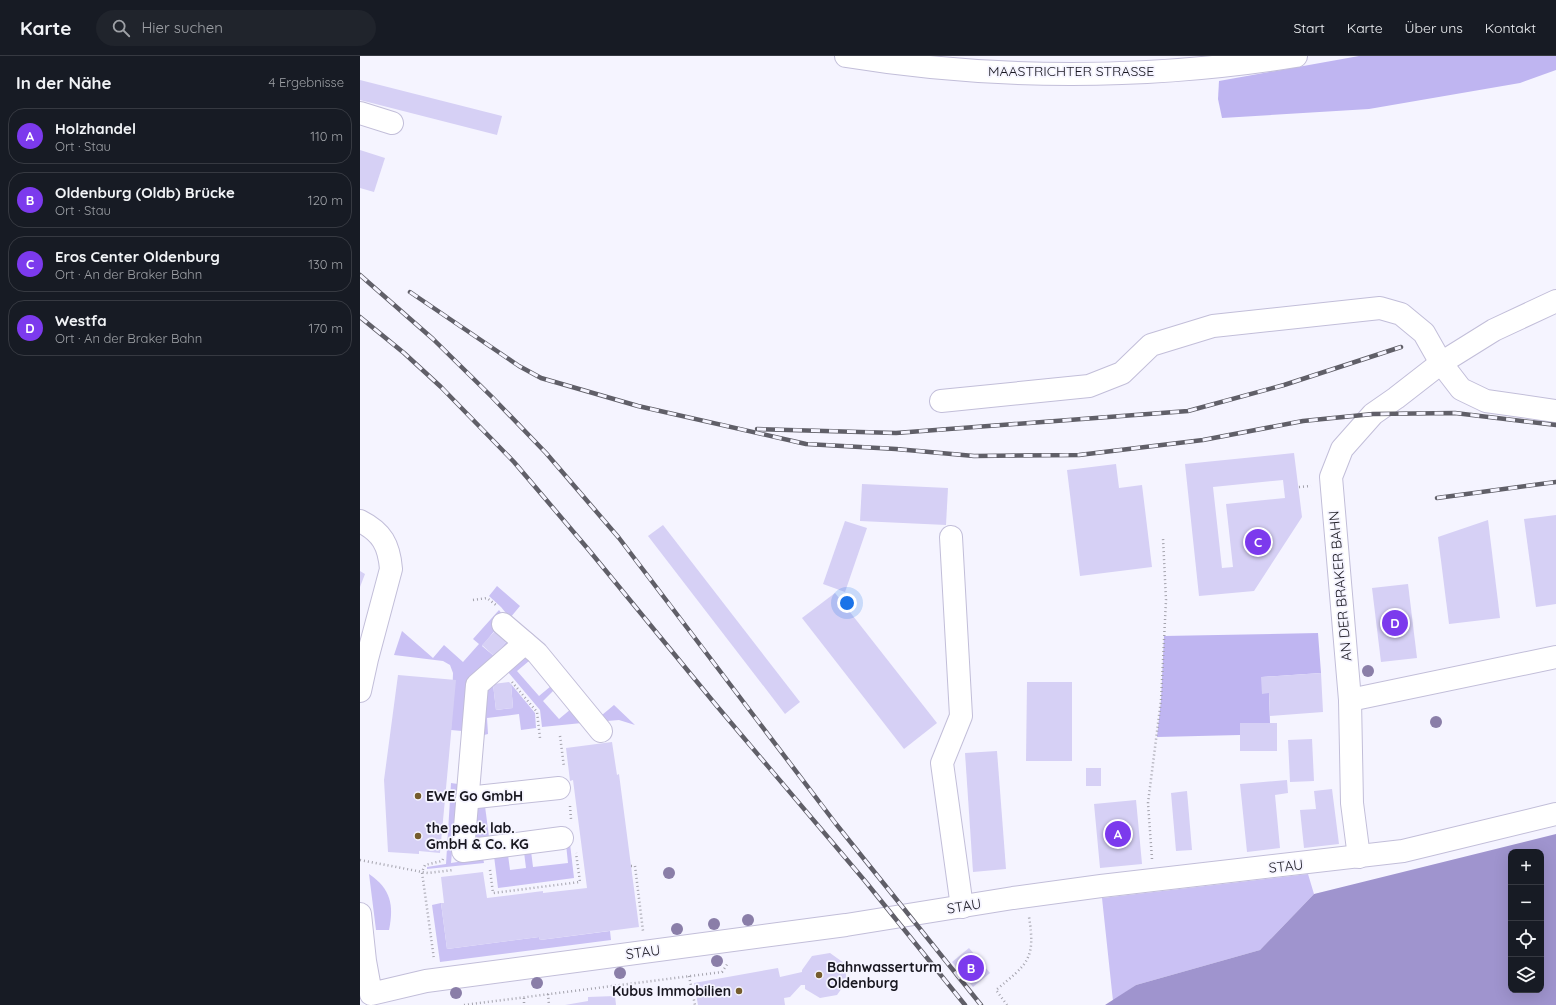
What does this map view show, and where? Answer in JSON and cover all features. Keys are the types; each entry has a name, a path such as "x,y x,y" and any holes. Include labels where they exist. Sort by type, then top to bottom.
{"street":[{"name":"MAASTRICHTER STRASSE","path":"846,56 935,67 1032,73 1144,72 1226,66 1260,59 1296,56"},
{"path":"360,112 392,123"},
{"name":"AN DER BRAKER BAHN","path":"1359,857 1352,803 1350,700 1331,477 1342,449 1373,414 1441,363 1494,330 1556,301"},
{"path":"941,401 1089,386 1122,373 1151,345 1214,326 1380,308 1401,314 1424,333 1441,363 1461,389 1486,400 1556,411"},
{"path":"360,521 370,526 383,538 390,554 392,569 367,659 360,692"},
{"path":"951,537 961,716 942,763 962,906"},
{"path":"503,624 537,653 601,731"},
{"path":"525,643 477,685 463,851 562,838"},
{"path":"1350,700 1556,657"},
{"path":"468,798 559,788"},
{"name":"STAU","path":"360,914 365,961 371,994 436,980 846,925 1026,897 1154,880 1403,851 1556,814"}],"path":[{"path":"1154,880 1148,803 1161,700 1166,600 1163,538"},
{"path":"499,666 537,712 540,738"},
{"path":"360,860 422,872 436,980"},
{"path":"631,866 635,866 643,928"},
{"path":"1007,1005 996,990 1020,970 1031,952 1032,936 1026,897"},
{"path":"464,1005 722,972 745,938"},
{"path":"689,976 695,1005"},
{"path":"548,994 549,1005"},
{"path":"524,997 524,1005"}],"shaded area":[{"path":"1359,56 1556,56 1556,70 1520,83 1369,109 1222,118 1218,99 1219,81"},
{"path":"497,586 520,606 510,618 489,596"},
{"path":"499,610 505,618 482,646 494,656 507,641 508,645 467,679 462,731 451,730 453,673 450,665 443,661 394,655 402,631 433,658 444,645 463,662 479,644 473,639"},
{"path":"1318,633 1321,673 1262,677 1262,693 1269,693 1270,723 1240,723 1240,735 1157,737 1161,700 1164,636"},
{"path":"526,657 529,661 517,671 539,696 551,686 554,690 543,701 559,719 571,709 582,723 542,727 540,710 508,672"},
{"path":"493,684 496,710 513,708 511,684 535,713 536,728 521,730 519,714 487,718 488,734 484,735 485,689"},
{"path":"614,705 635,725 619,720 607,721 602,715"},
{"path":"451,783 458,784 451,863 483,858 484,863 427,869 427,867 446,864"},
{"path":"485,806 489,837 475,839 475,807"},
{"path":"1556,834 1556,1005 1105,1005 1136,985 1260,950 1314,894"},
{"path":"565,835 569,835 574,878 498,888 494,856 508,855 510,870 526,868 524,852 531,851 533,867 568,863"},
{"path":"369,874 382,886 389,898 391,913 389,930 376,930"},
{"path":"1308,874 1314,894 1260,950 1136,985 1113,1001 1102,898"},
{"path":"441,903 447,949 539,937 540,940 610,931 611,940 440,962 432,905"}],"building":[{"path":"360,80 502,116 497,135 360,100"},
{"path":"360,150 385,158 374,192 360,188"},
{"path":"1294,453 1302,517 1254,591 1199,596 1185,464","holes":["1283,480 1285,498 1226,504 1233,567 1222,568 1213,487"]},
{"path":"1116,464 1119,488 1142,485 1152,567 1080,576 1067,470"},
{"path":"862,484 948,488 946,525 860,521"},
{"path":"1556,515 1556,604 1536,607 1524,519"},
{"path":"1488,520 1500,618 1449,624 1438,537"},
{"path":"845,521 867,528 845,592 823,584"},
{"path":"663,525 800,702 785,714 648,536"},
{"path":"360,571 365,574 360,587"},
{"path":"1408,584 1417,658 1381,662 1372,588"},
{"path":"835,593 937,723 904,749 802,618"},
{"path":"495,631 507,641 494,656 482,645"},
{"path":"1321,673 1323,712 1270,716 1269,693 1262,694 1261,677"},
{"path":"398,675 456,680 440,853 419,851 419,854 388,852 384,780"},
{"path":"509,682 511,684 513,708 496,710 493,684"},
{"path":"1027,682 1072,682 1072,761 1026,761"},
{"path":"1240,723 1277,723 1277,751 1240,751"},
{"path":"1312,739 1314,781 1290,782 1288,740"},
{"path":"612,742 617,775 619,774 639,927 540,940 539,937 447,949 441,903 444,903 441,877 483,872 487,898 543,891 543,893 587,888 573,780 570,781 566,748"},
{"path":"997,751 1006,869 973,872 965,753"},
{"path":"1086,768 1101,768 1101,786 1086,786"},
{"path":"1287,780 1288,793 1275,795 1280,848 1247,852 1240,784"},
{"path":"1332,789 1339,844 1304,848 1300,810 1316,809 1314,791"},
{"path":"1187,791 1192,850 1176,851 1171,793"},
{"path":"1136,800 1142,864 1100,868 1094,804"},
{"path":"969,948 990,973 973,987 952,962"},
{"path":"830,953 844,963 847,981 837,995 820,998 805,989 805,985 801,985 790,997 784,998 785,1005 698,1005 694,983 778,968 780,977 802,972 812,956"},
{"path":"615,996 616,1005 565,1005 588,1001 588,997"}],"railway":[{"path":"360,275 433,339 492,397 546,453 619,538 836,824 981,1005"},
{"path":"410,292 519,366 541,378 638,406 806,444 896,449 974,456 1079,455 1203,440 1303,421 1373,414 1455,413 1556,425"},
{"path":"360,317 404,353 441,387 514,462 865,881 965,1005"},
{"path":"757,429 896,433 1188,411 1284,385 1401,347"},
{"path":"1437,498 1556,482"}],"place":[{"name":"Eros Center Oldenburg","path":"1258,542"},
{"name":"Westfa","path":"1395,623"},
{"name":"EWE Go GmbH","path":"418,796"},
{"name":"Holzhandel","path":"1118,834"},
{"name":"the peak lab. GmbH & Co. KG","path":"418,836"},
{"name":"Oldenburg (Oldb) Brücke","path":"971,968"},
{"name":"Bahnwasserturm Oldenburg","path":"819,975"},
{"name":"Kubus Immobilien","path":"739,991"}]}
